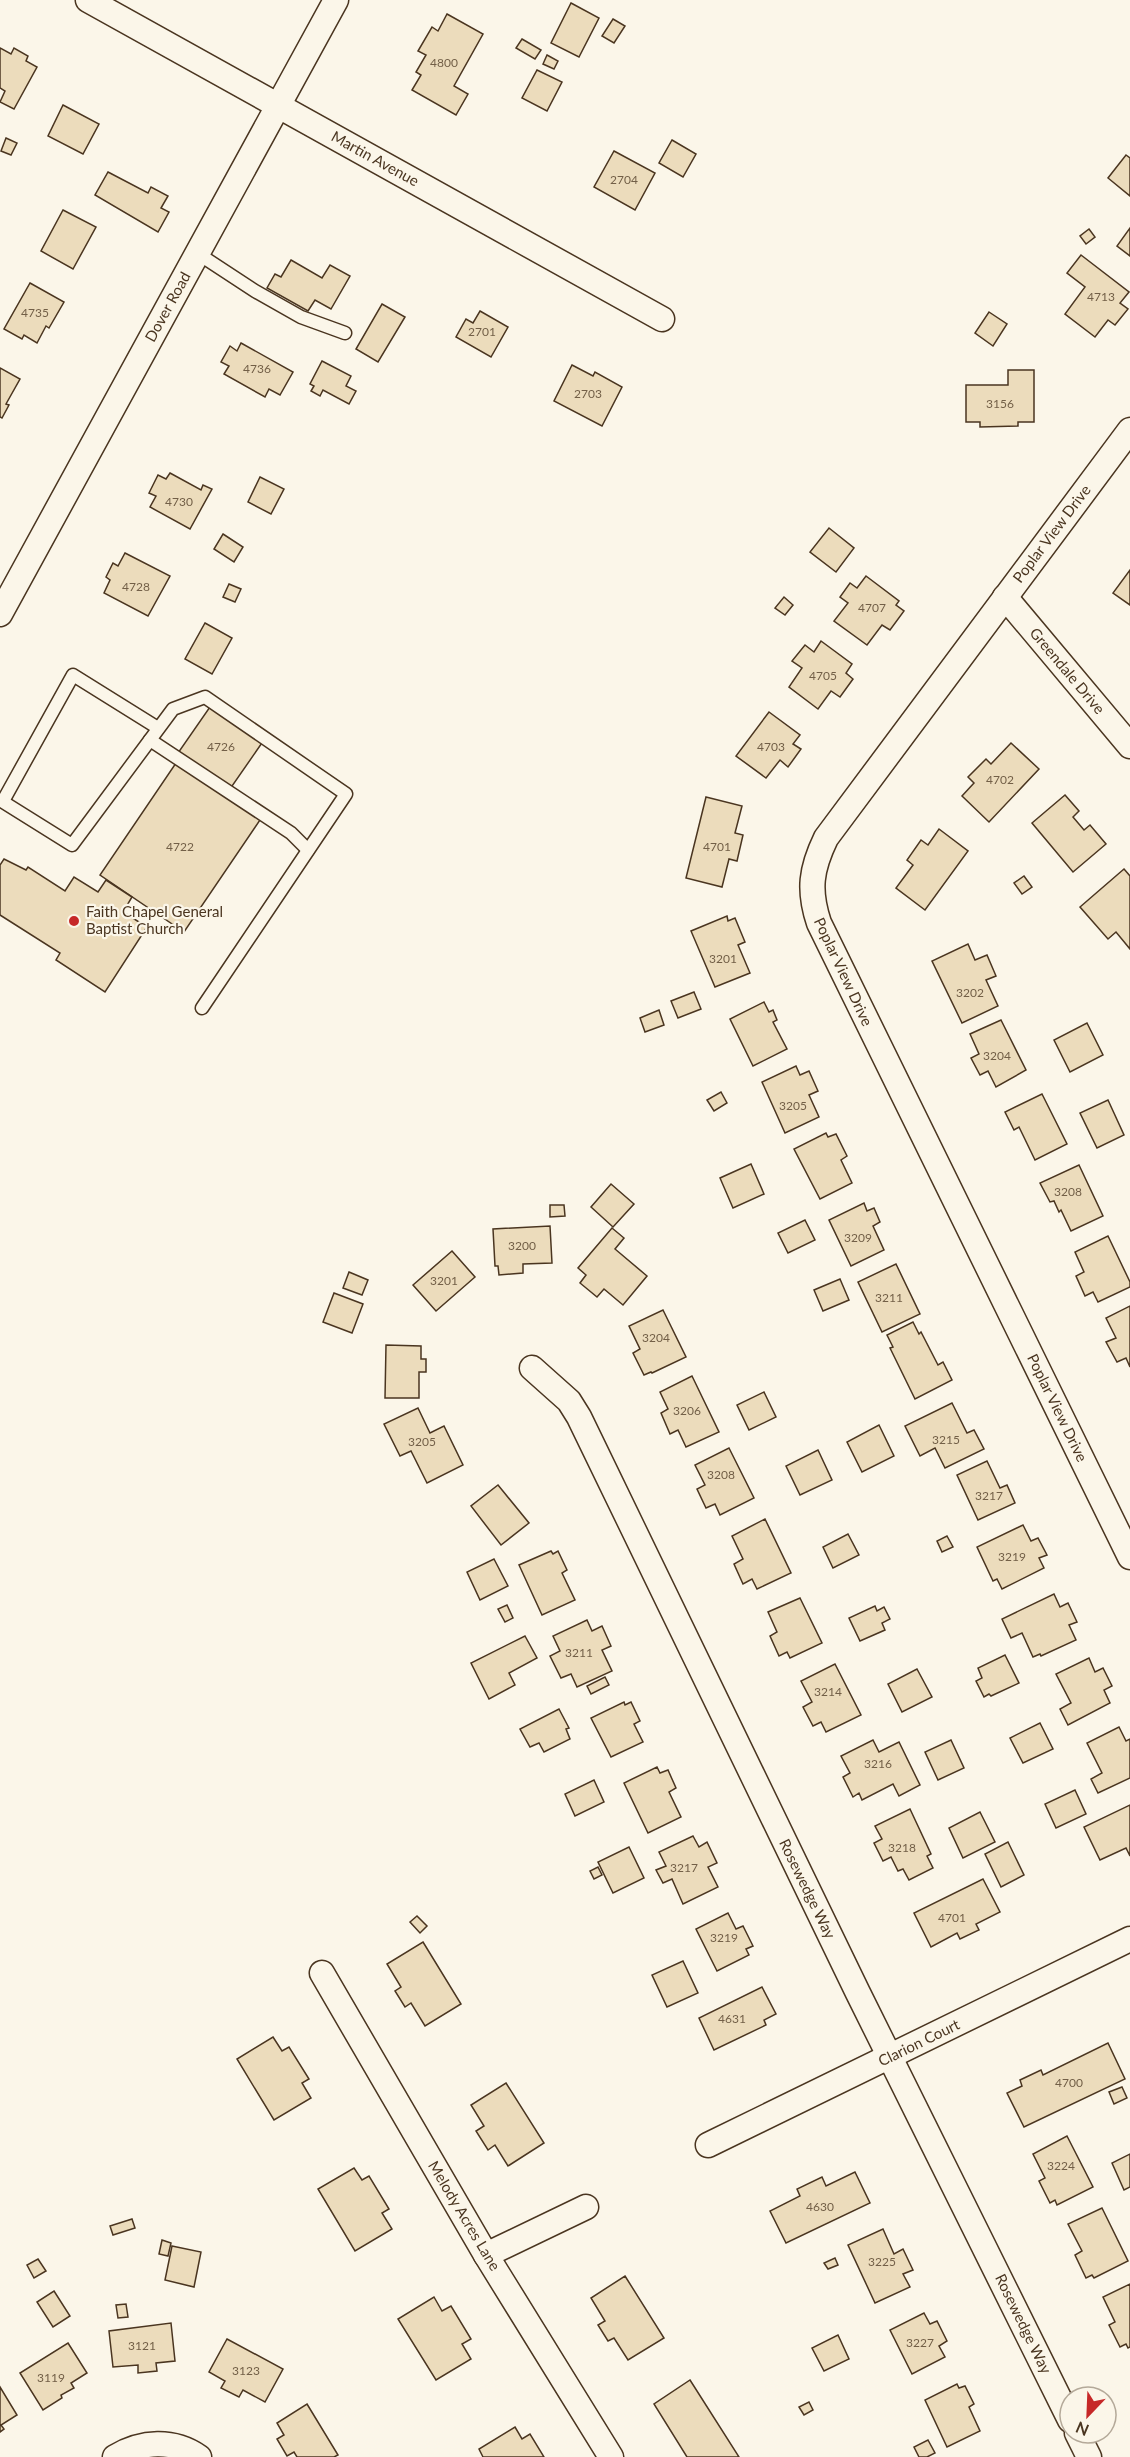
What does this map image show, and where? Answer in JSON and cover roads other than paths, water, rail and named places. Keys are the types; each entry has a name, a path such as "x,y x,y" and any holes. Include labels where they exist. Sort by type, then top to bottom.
{"street":[{"name":"Martin Avenue","path":"88,0 662,319"},
{"name":"Dover Road","path":"0,614 336,0"},
{"name":"Poplar View Drive","path":"1130,430 826,838 816,859 812,880 812,896 819,923 1130,1557"},
{"name":"Greendale Drive","path":"1005,597 1130,746"},
{"name":"Rosewedge Way","path":"532,1368 569,1401 579,1417 890,2057 1058,2396"},
{"name":"Clarion Court","path":"708,2145 1130,1939"},
{"name":"Melody Acres Lane","path":"322,1973 486,2255 611,2457"},
{"path":"486,2255 586,2207"},
{"path":"115,2457 141,2445 166,2444 182,2447 199,2457"}],"lane":[{"path":"197,253 255,291 301,317 345,333"},
{"path":"158,728 73,675 1,800 72,845 173,709 205,697 346,794 202,1008"},
{"path":"150,740 291,833 308,850"}],"place":[{"name":"Faith Chapel General Baptist Church","path":"74,921"}]}
